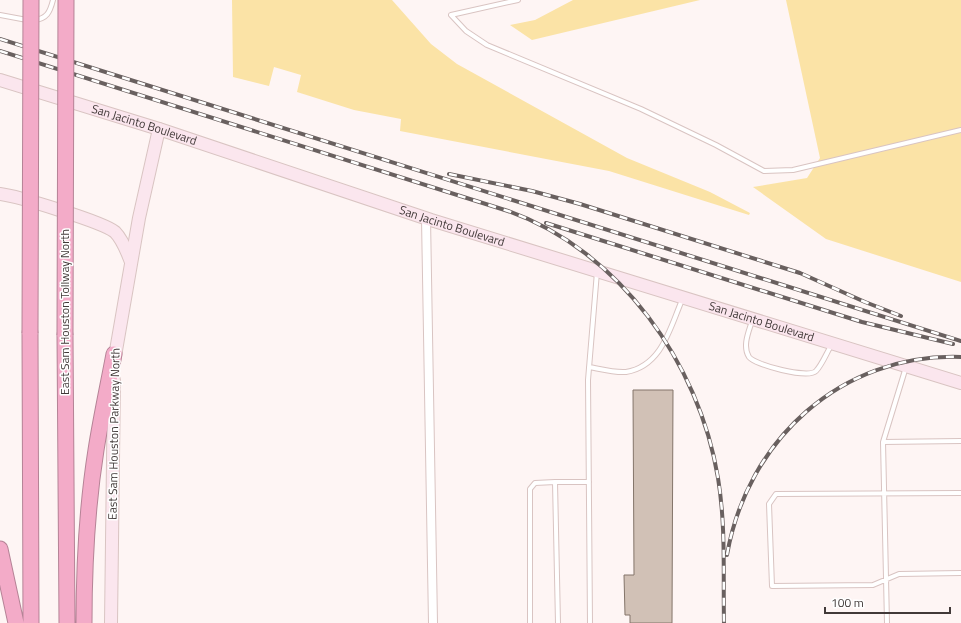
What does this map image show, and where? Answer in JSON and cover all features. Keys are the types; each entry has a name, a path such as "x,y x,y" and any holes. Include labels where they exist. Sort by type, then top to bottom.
{"highway":[{"path":"31,0 31,623"},
{"name":"East Sam Houston Tollway North","path":"66,0 66,623"},
{"path":"84,623 87,535 91,492 96,450 114,354"},
{"path":"0,549 16,623"}],"main road":[{"name":"San Jacinto Boulevard","path":"0,80 159,129 426,218 961,383"},
{"name":"East Sam Houston Parkway North","path":"111,623 114,354 131,262 159,129"},
{"path":"0,194 100,223 115,232 124,244 131,262"}],"street":[{"path":"426,218 433,623"}],"lane":[{"path":"0,15 17,19 41,19 48,14 54,0"},
{"path":"518,0 451,15 466,31 487,45 641,109 716,145 764,171 793,170 961,130"},
{"path":"590,623 589,367 597,270"},
{"path":"589,367 625,372 642,368 654,359 662,347 683,298"},
{"path":"753,319 746,339 746,351 754,362 801,374 810,374 816,371 832,344"},
{"path":"887,623 883,442 906,366"},
{"path":"883,442 961,441"},
{"path":"555,482 558,623"},
{"path":"530,623 530,489 535,483 589,482"},
{"path":"961,493 776,494 769,504 772,586 873,585 899,574 961,573"}],"shaded area":[{"path":"232,0 392,0 431,44 457,64 627,158 710,192 750,213 749,215 609,171 400,131 401,119 354,110 297,92 301,75 274,67 269,86 233,77"},
{"path":"573,0 700,0 532,40 510,25 535,20"},
{"path":"786,0 961,0 961,282 826,239 753,187 807,178 820,158"}],"building":[{"path":"633,390 673,390 672,623 630,623 630,615 625,615 624,575 634,575"}],"railway":[{"path":"0,39 961,341"},
{"path":"0,51 508,211 548,229 585,253 619,283 648,316 673,354 693,393 708,435 721,496 724,550 724,623"},
{"path":"449,174 532,191 580,204 800,273 865,302 901,316"},
{"path":"546,223 862,322 953,344"},
{"path":"727,555 738,513 755,475 778,441 806,411 840,388 877,370 917,360 961,357"}]}
